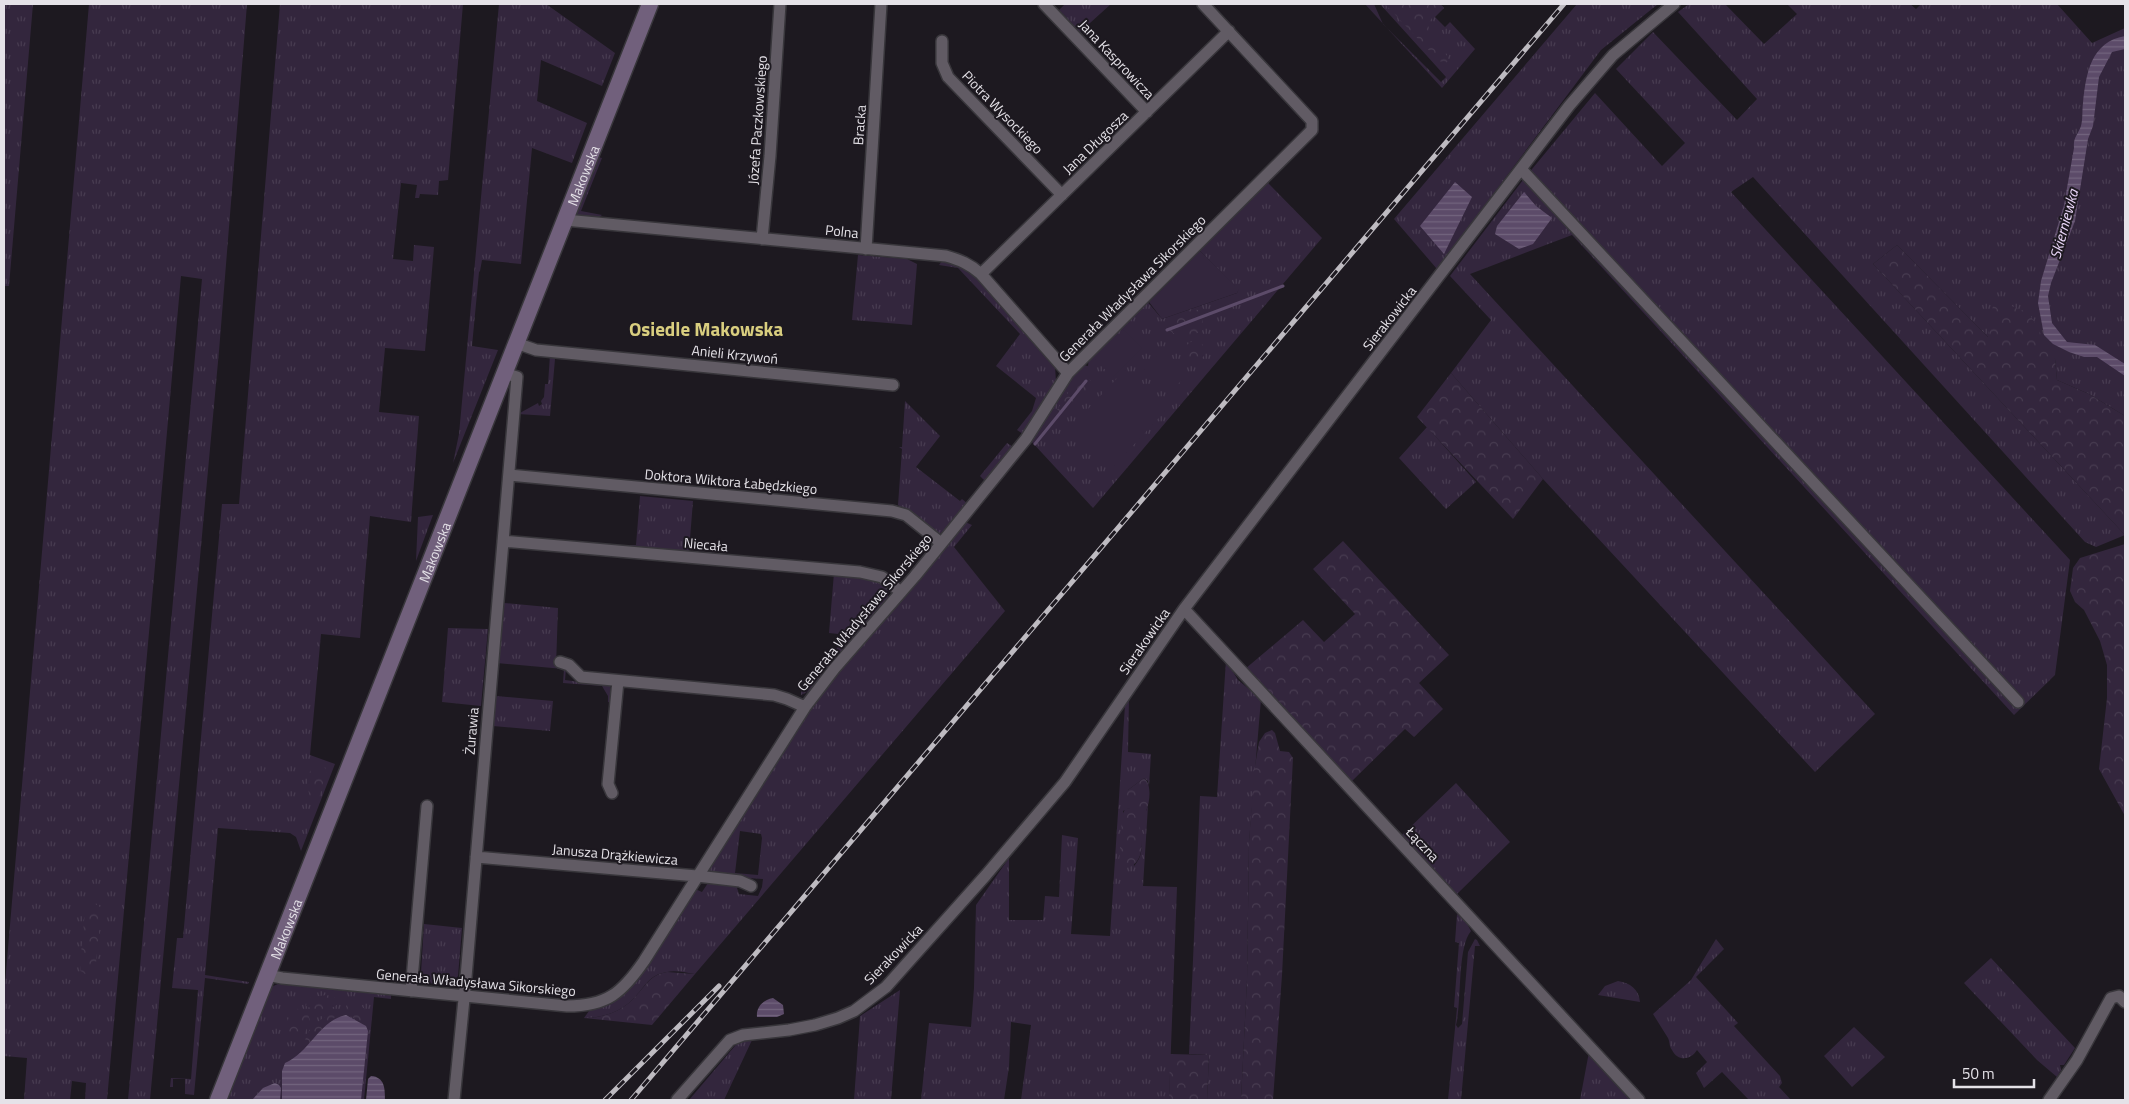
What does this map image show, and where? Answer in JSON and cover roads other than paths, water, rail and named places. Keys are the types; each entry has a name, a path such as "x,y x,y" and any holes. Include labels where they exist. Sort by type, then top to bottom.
{"street":[{"name":"Makowska","path":"218,1100 650,4"},
{"name":"Józefa Paczkowskiego","path":"762,239 770,156 780,4"},
{"name":"Bracka","path":"866,249 881,4"},
{"name":"Jana Kasprowicza","path":"1044,4 1147,112"},
{"path":"1203,4 1229,31"},
{"name":"Sierakowicka","path":"677,1100 730,1040 743,1035 789,1030 838,1018 854,1011 886,987 986,875 1065,782 1184,609 1569,106 1613,56 1674,4"},
{"name":"Jana Długosza","path":"981,274 1229,31"},
{"name":"Generała Władysława Sikorskiego","path":"267,975 567,1006 592,1005 611,997 631,980 805,707 834,669 902,592 1026,439 1040,420 1068,373 1312,130 1312,121 1229,31"},
{"name":"Piotra Wysockiego","path":"942,41 942,67 948,77 1062,195"},
{"path":"1521,169 2018,702"},
{"name":"Polna","path":"565,220 946,256 969,264 981,274 1068,373"},
{"name":"Anieli Krzywoń","path":"516,343 536,350 893,385"},
{"name":"Żurawia","path":"454,1100 517,378 504,373"},
{"name":"Doktora Wiktora Łabędzkiego","path":"509,475 892,511 906,515 942,543"},
{"name":"Niecała","path":"503,542 860,572 882,577 902,592"},
{"name":"Łączna","path":"1184,609 1639,1100"},
{"path":"560,662 569,665 579,677 774,696 787,699 805,707"},
{"path":"612,793 608,784 618,681"},
{"path":"411,991 427,806"},
{"name":"Janusza Drążkiewicza","path":"476,857 697,876 740,881 751,886"},
{"path":"2049,1100 2077,1060 2112,998 2119,996 2125,1002"}],"water":[{"name":"Skierniewka","path":"2125,36 2125,49 2112,52 2099,77 2093,126 2088,139 2075,221 2051,283 2048,296 2052,323 2067,342 2095,345 2125,364 2125,376 2097,357 2084,357 2053,344 2044,335 2038,303 2041,281 2064,205 2074,141 2082,123 2084,92 2089,70 2092,61 2105,45 2114,39"},
{"path":"1455,182 1472,197 1444,254 1420,226"},
{"path":"1524,192 1536,206 1552,218 1533,244 1519,249 1495,234 1497,226"},
{"path":"773,998 783,1005 784,1014 777,1017 757,1017 761,1004"},
{"path":"346,1015 366,1026 368,1031 361,1100 282,1100 282,1071 285,1063 301,1052 329,1023"},
{"path":"371,1076 382,1081 385,1100 366,1100 368,1079"},
{"path":"275,1083 281,1088 280,1100 252,1100 263,1088"}],"waterway":[{"path":"1167,330 1283,286"},
{"path":"1035,444 1086,381"}],"railway":[{"path":"631,1100 1564,4"},
{"path":"605,1100 719,986"}],"district":[{"name":"Osiedle Makowska","path":"706,328"}]}
